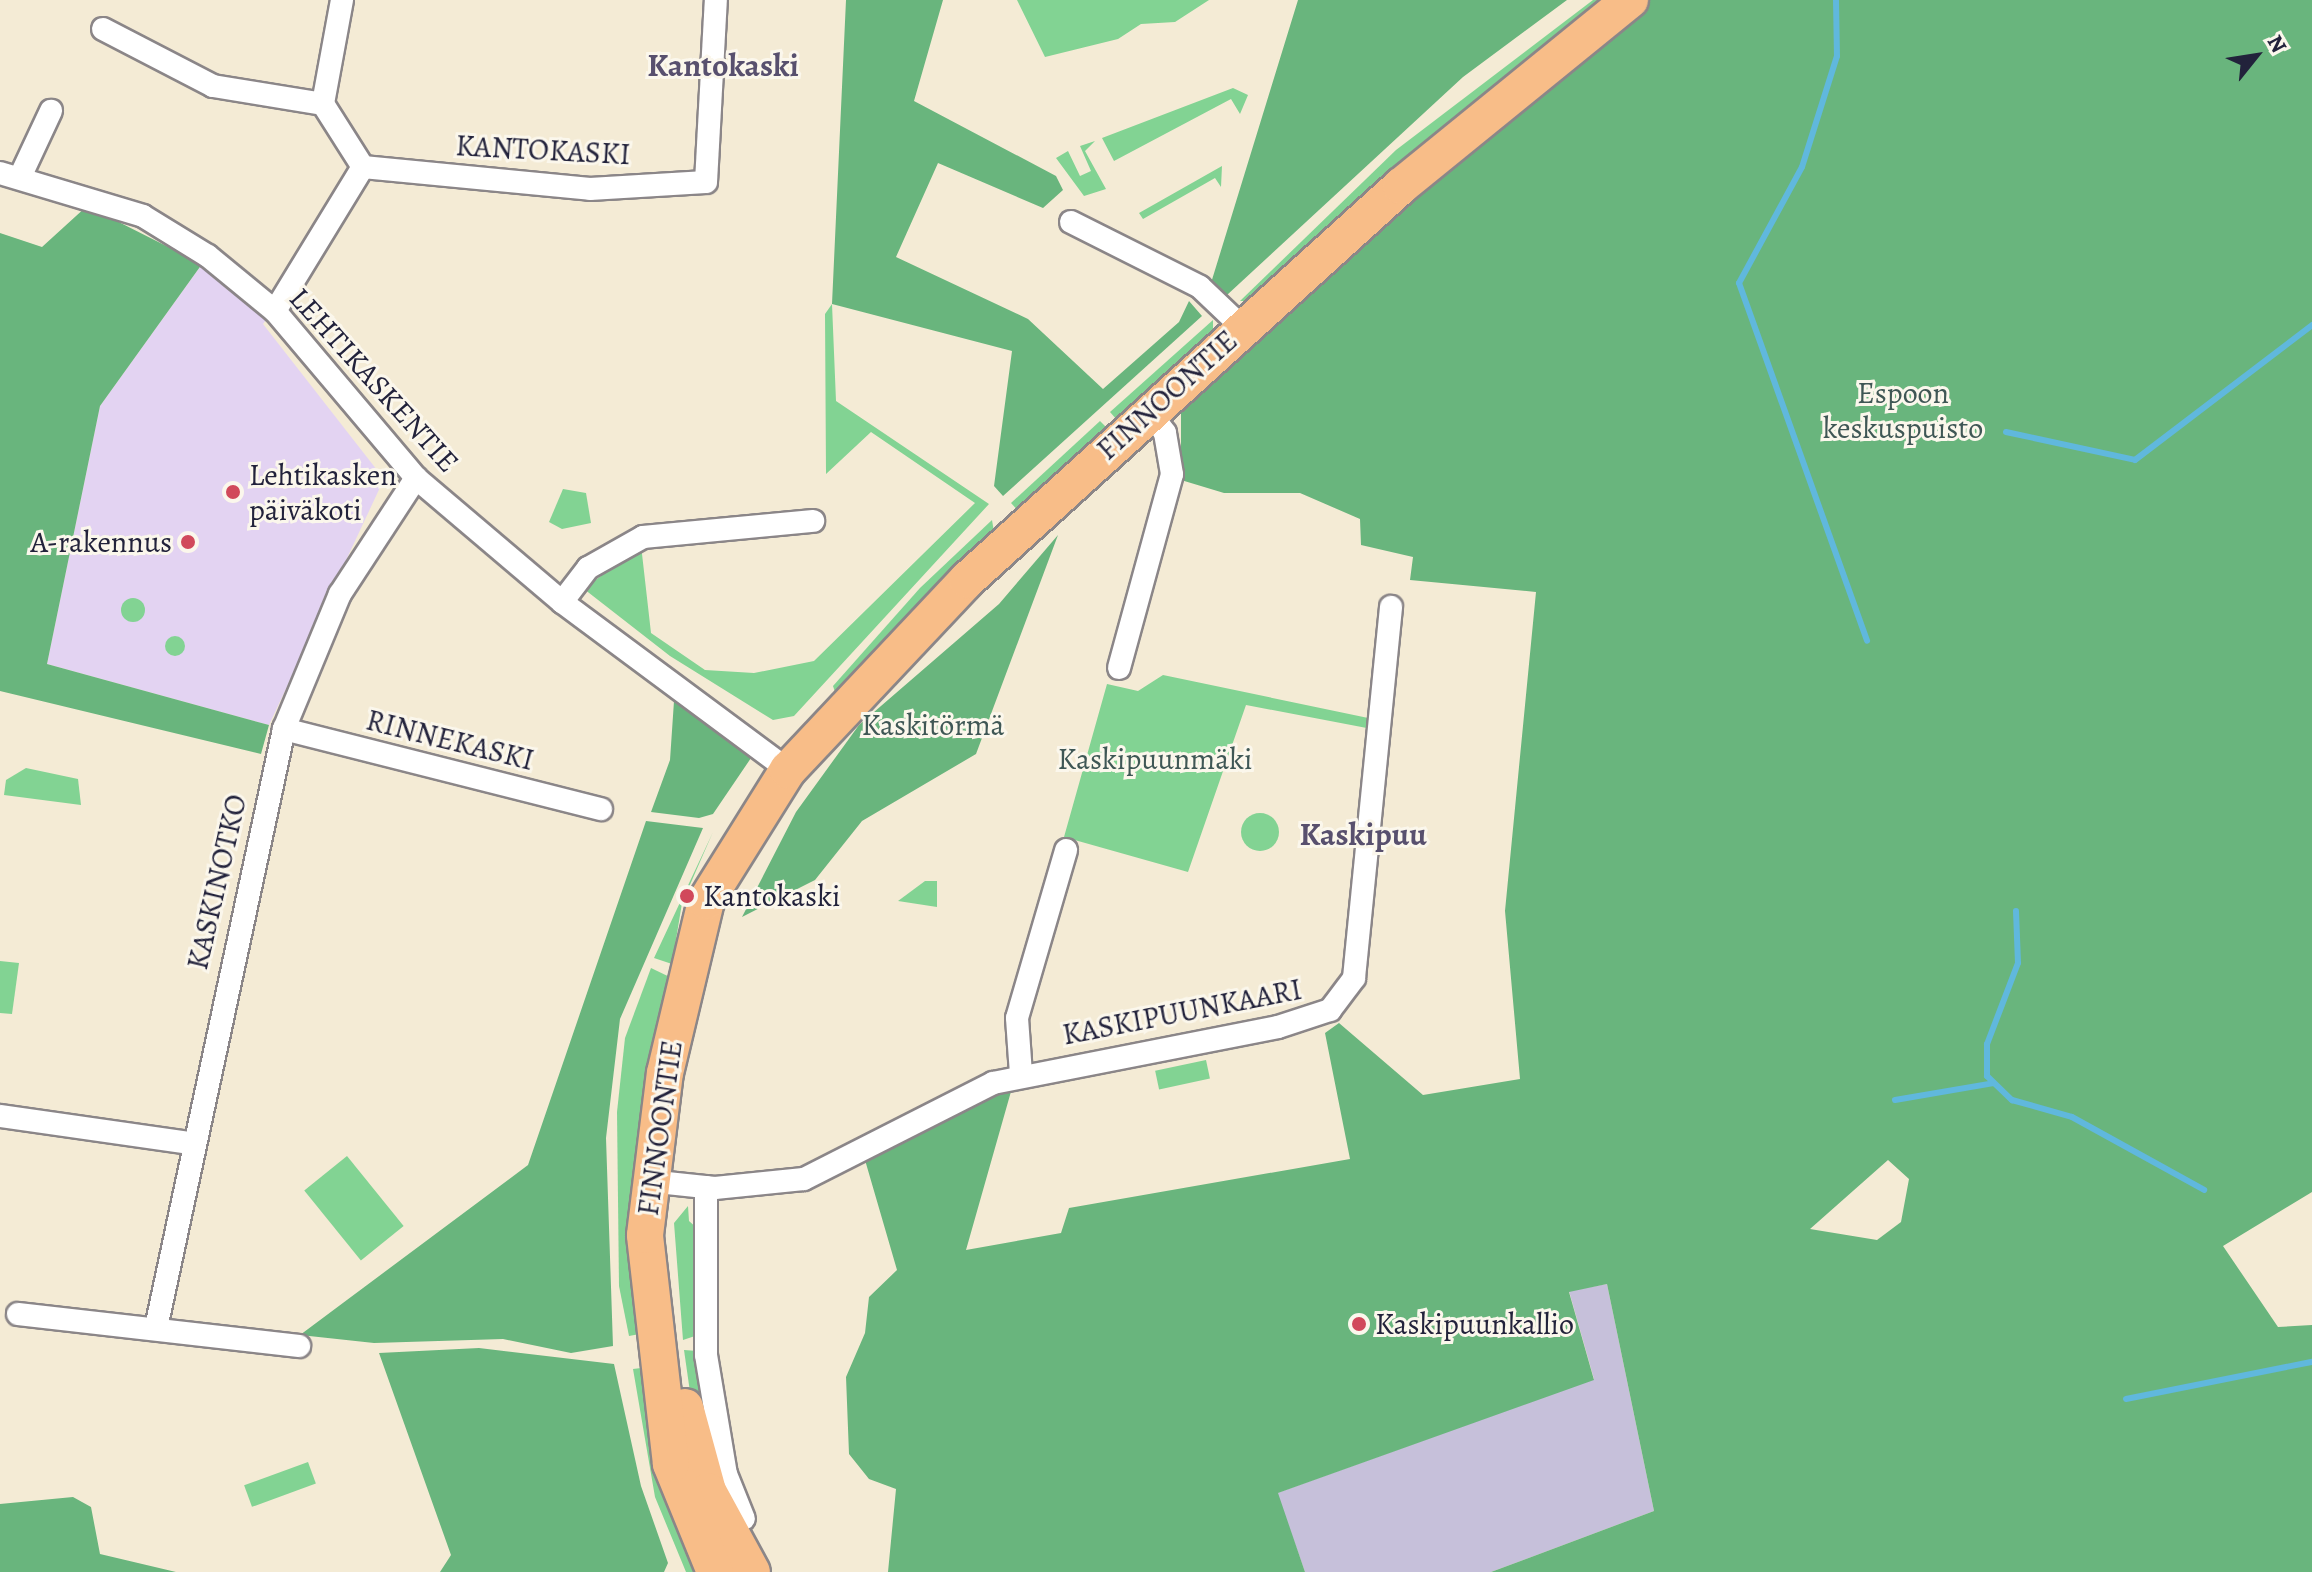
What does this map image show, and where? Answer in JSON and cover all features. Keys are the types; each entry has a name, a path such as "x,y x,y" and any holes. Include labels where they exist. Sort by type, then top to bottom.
{"main road":[{"name":"FINNOONTIE","path":"715,1572 681,1496 663,1422 645,1235 658,1182 706,901 788,770 939,608 1242,327 1630,0"},
{"name":"FINNOONTIE","path":"658,1182 691,1443 752,1572"}],"street":[{"path":"275,311 363,167 323,104 342,0"},
{"name":"KANTOKASKI","path":"363,167 590,189 706,182 716,0"},
{"path":"103,29 213,86 323,104"},
{"path":"11,174 51,111"},
{"name":"LEHTIKASKENTIE","path":"11,174 143,216 275,311 416,478 562,602 788,770"},
{"path":"1071,222 1200,287 1242,327"},
{"path":"1119,668 1172,474 1165,433 1149,410"},
{"name":"KASKINOTKO","path":"156,1328 190,1143 284,729 340,594 416,478"},
{"path":"562,602 588,568 643,537 813,521"},
{"name":"KASKIPUUNKAARI","path":"658,1182 706,1187 804,1179 963,1095 1021,1074 1311,1020 1345,997 1364,901 1391,607"},
{"name":"RINNEKASKI","path":"284,729 601,809"},
{"path":"1021,1074 1017,1018 1066,850"},
{"path":"0,1116 190,1143"},
{"path":"706,1187 706,1355 726,1474 744,1519"},
{"path":"18,1314 299,1346"}],"shaded area":[{"name":"Lehtikasken päiväkoti","path":"202,264 268,317 263,324 384,479 269,725 47,664 100,406"},
{"path":"1607,1284 1654,1511 1491,1572 1305,1572 1277,1493 1594,1379 1569,1291"}],"green space":[{"path":"846,0 943,0 914,101 1056,176 1063,190 1043,208 938,163 896,257 1028,319 1103,389 1179,322 1189,301 1202,316 1003,496 994,486 1012,351 832,304"},
{"path":"1017,0 1209,0 1175,22 1141,24 1118,39 1045,57"},
{"path":"1298,0 1567,0 1463,77 1227,295 1211,283"},
{"path":"1593,0 1609,0 1256,301 1240,301 1396,150"},
{"name":"Espoon keskuspuisto","path":"1650,0 2312,0 2312,1192 2223,1246 2278,1327 2312,1325 2312,1572 1491,1572 1654,1511 1607,1284 1569,1292 1594,1380 1278,1493 1305,1572 888,1572 896,1489 869,1479 849,1454 846,1377 865,1333 869,1297 897,1270 865,1160 1012,1088 966,1250 1061,1233 1069,1208 1350,1159 1325,1033 1339,1023 1423,1095 1520,1079 1505,911 1536,592 1410,580 1413,557 1361,545 1360,519 1300,493 1224,493 1181,480 1181,407 1469,143","holes":["1888,1160 1909,1179 1901,1222 1877,1240 1810,1229"]},
{"path":"1233,88 1248,95 1240,114 1231,99 1114,161 1102,138"},
{"path":"1095,141 1085,151 1106,189 1084,196 1056,158 1068,151 1080,176 1091,171 1080,146"},
{"path":"1222,166 1221,187 1215,178 1143,219 1139,213"},
{"path":"87,206 202,264 100,406 47,664 269,725 261,754 0,691 0,233 42,247"},
{"path":"832,304 836,401 989,504 794,716 773,720 670,656 584,589 641,545 651,633 705,670 754,673 814,661 975,503 871,432 826,474 825,314"},
{"path":"1213,320 1213,337 1117,420 1110,412"},
{"path":"1100,421 1108,429 1021,514 1011,503"},
{"path":"563,489 586,493 591,523 562,529 549,522"},
{"path":"992,520 995,538 836,695 833,686 920,588"},
{"name":"Kaskitörmä","path":"1058,535 976,754 862,821 815,880 742,917 796,812 859,725 999,604"},
{"path":"133,598 144,605 145,610 138,621 133,622 122,615 121,610 128,599"},
{"path":"175,636 182,639 185,646 182,653 175,656 168,653 165,646 168,639"},
{"name":"Kaskipuunmäki","path":"1163,675 1373,719 1372,729 1246,705 1188,872 1064,837 1107,684 1138,691"},
{"path":"674,701 751,758 713,814 699,818 651,812 670,760"},
{"path":"26,768 78,779 81,805 4,795 6,780"},
{"path":"1260,813 1273,819 1279,832 1273,845 1260,851 1247,845 1241,832 1247,819"},
{"path":"646,821 703,828 620,1019 606,1138 613,1346 571,1353 503,1339 374,1343 300,1335 528,1165"},
{"path":"713,832 682,903 672,964 654,958"},
{"path":"925,881 937,881 937,907 898,901"},
{"path":"0,961 19,963 12,1014 0,1013"},
{"path":"651,968 678,981 645,1333 629,1336 619,1286 617,1112 625,1038"},
{"path":"1206,1060 1210,1079 1159,1089 1155,1071"},
{"path":"347,1156 404,1226 361,1261 304,1191"},
{"path":"688,1206 689,1221 699,1230 698,1335 683,1340 674,1223"},
{"path":"479,1348 614,1364 641,1486 668,1563 664,1572 440,1572 451,1555 379,1353"},
{"path":"684,1350 698,1351 722,1487 694,1420"},
{"path":"649,1367 645,1393 659,1475 698,1572 686,1572 655,1497 633,1369"},
{"path":"308,1462 316,1484 252,1507 244,1485"},
{"path":"73,1497 91,1507 100,1554 176,1572 0,1572 0,1504"}],"waterway":[{"path":"1836,0 1837,56 1802,167 1739,283 1867,641"},
{"path":"2006,432 2135,460 2312,325"},
{"path":"2016,911 2018,963 1987,1044 1987,1076 2012,1100 2072,1117 2204,1190"},
{"path":"1895,1100 1994,1083"},
{"path":"2126,1399 2312,1362"}],"place":[{"name":"Lehtikasken päiväkoti","path":"233,492"},
{"name":"A-rakennus","path":"188,542"},
{"name":"Kantokaski","path":"687,896"},
{"name":"Kaskipuunkallio","path":"1359,1324"}],"district":[{"name":"Kantokaski","path":"723,65"},
{"name":"Kaskipuu","path":"1363,834"}]}
